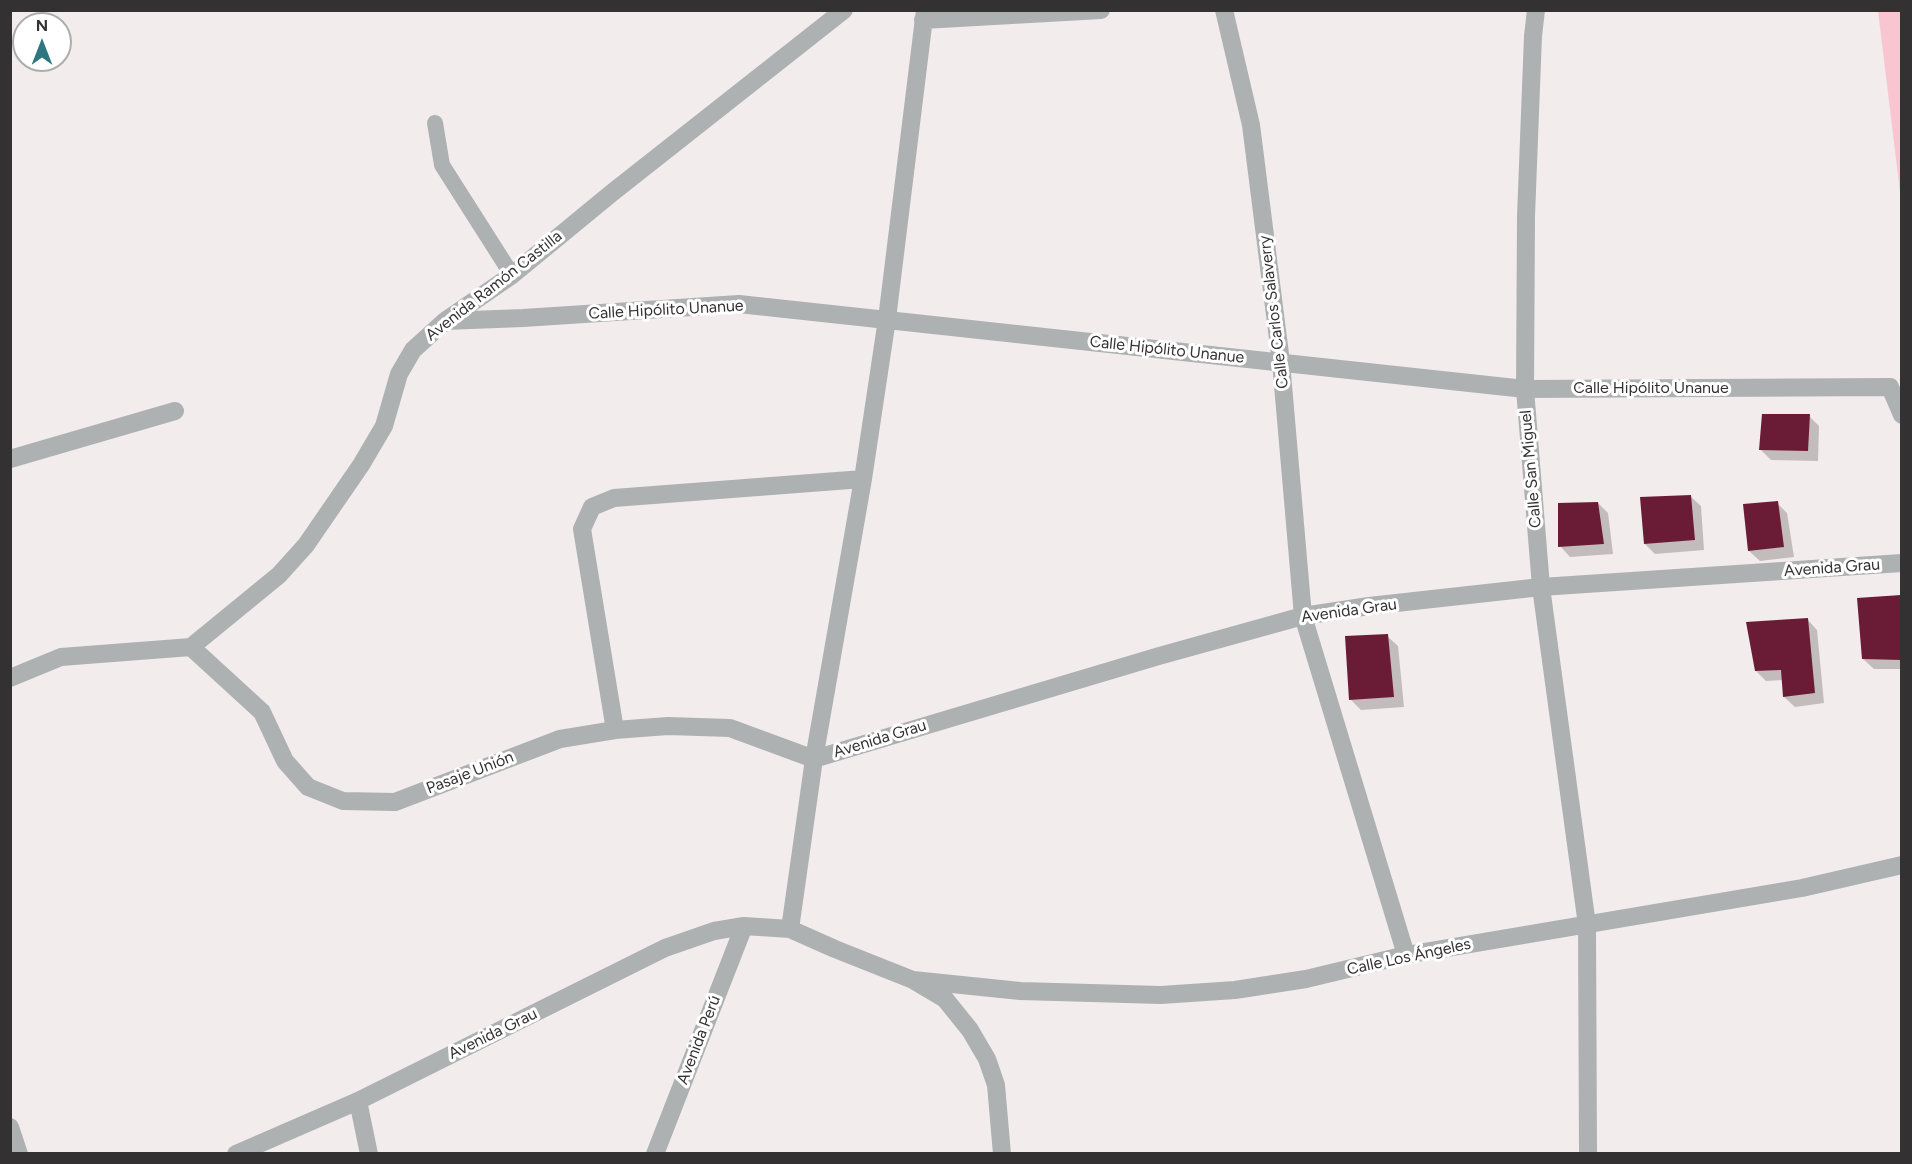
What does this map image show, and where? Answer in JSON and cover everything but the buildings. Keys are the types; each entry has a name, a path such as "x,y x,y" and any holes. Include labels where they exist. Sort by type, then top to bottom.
{"street":[{"name":"Avenida Ramón Castilla","path":"190,647 279,575 306,545 361,465 384,426 399,374 413,350 445,321 512,275 613,192 844,10"},
{"path":"1002,1154 996,1085 987,1059 970,1030 945,999 913,980 835,950 790,929 814,759 863,479 888,319 924,15 1101,10"},
{"name":"Calle Carlos Salaverry","path":"1224,10 1251,125 1281,362 1303,616 1406,955"},
{"name":"Calle San Miguel","path":"1536,10 1526,216 1525,389 1541,587 1587,925 1588,1154"},
{"name":"Calle Hipólito Unanue","path":"445,321 739,304 1525,389 1890,387 1902,415"},
{"path":"10,459 175,411"},
{"path":"615,730 582,530 592,507 614,498 863,479"},
{"name":"Avenida Grau","path":"814,759 1147,659 1303,616 1541,587 1902,563"},
{"path":"10,678 61,657 190,647"},
{"name":"Pasaje Unión","path":"190,647 262,712 285,761 308,788 343,801 395,802 560,740 615,730 668,726 730,728 814,759"},
{"name":"Calle Los Ángeles","path":"913,980 1020,991 1161,995 1235,990 1306,980 1406,955 1802,888 1902,865"},
{"name":"Avenida Grau","path":"236,1154 358,1101 665,948 714,931 744,926 790,929"},
{"name":"Avenida Perú","path":"655,1154 744,926"},
{"path":"358,1101 369,1154"},
{"path":"10,1127 19,1154"}],"lane":[{"path":"435,123 442,165 512,275"}],"shaded area":[{"path":"1878,11 1901,11 1901,200"}]}
